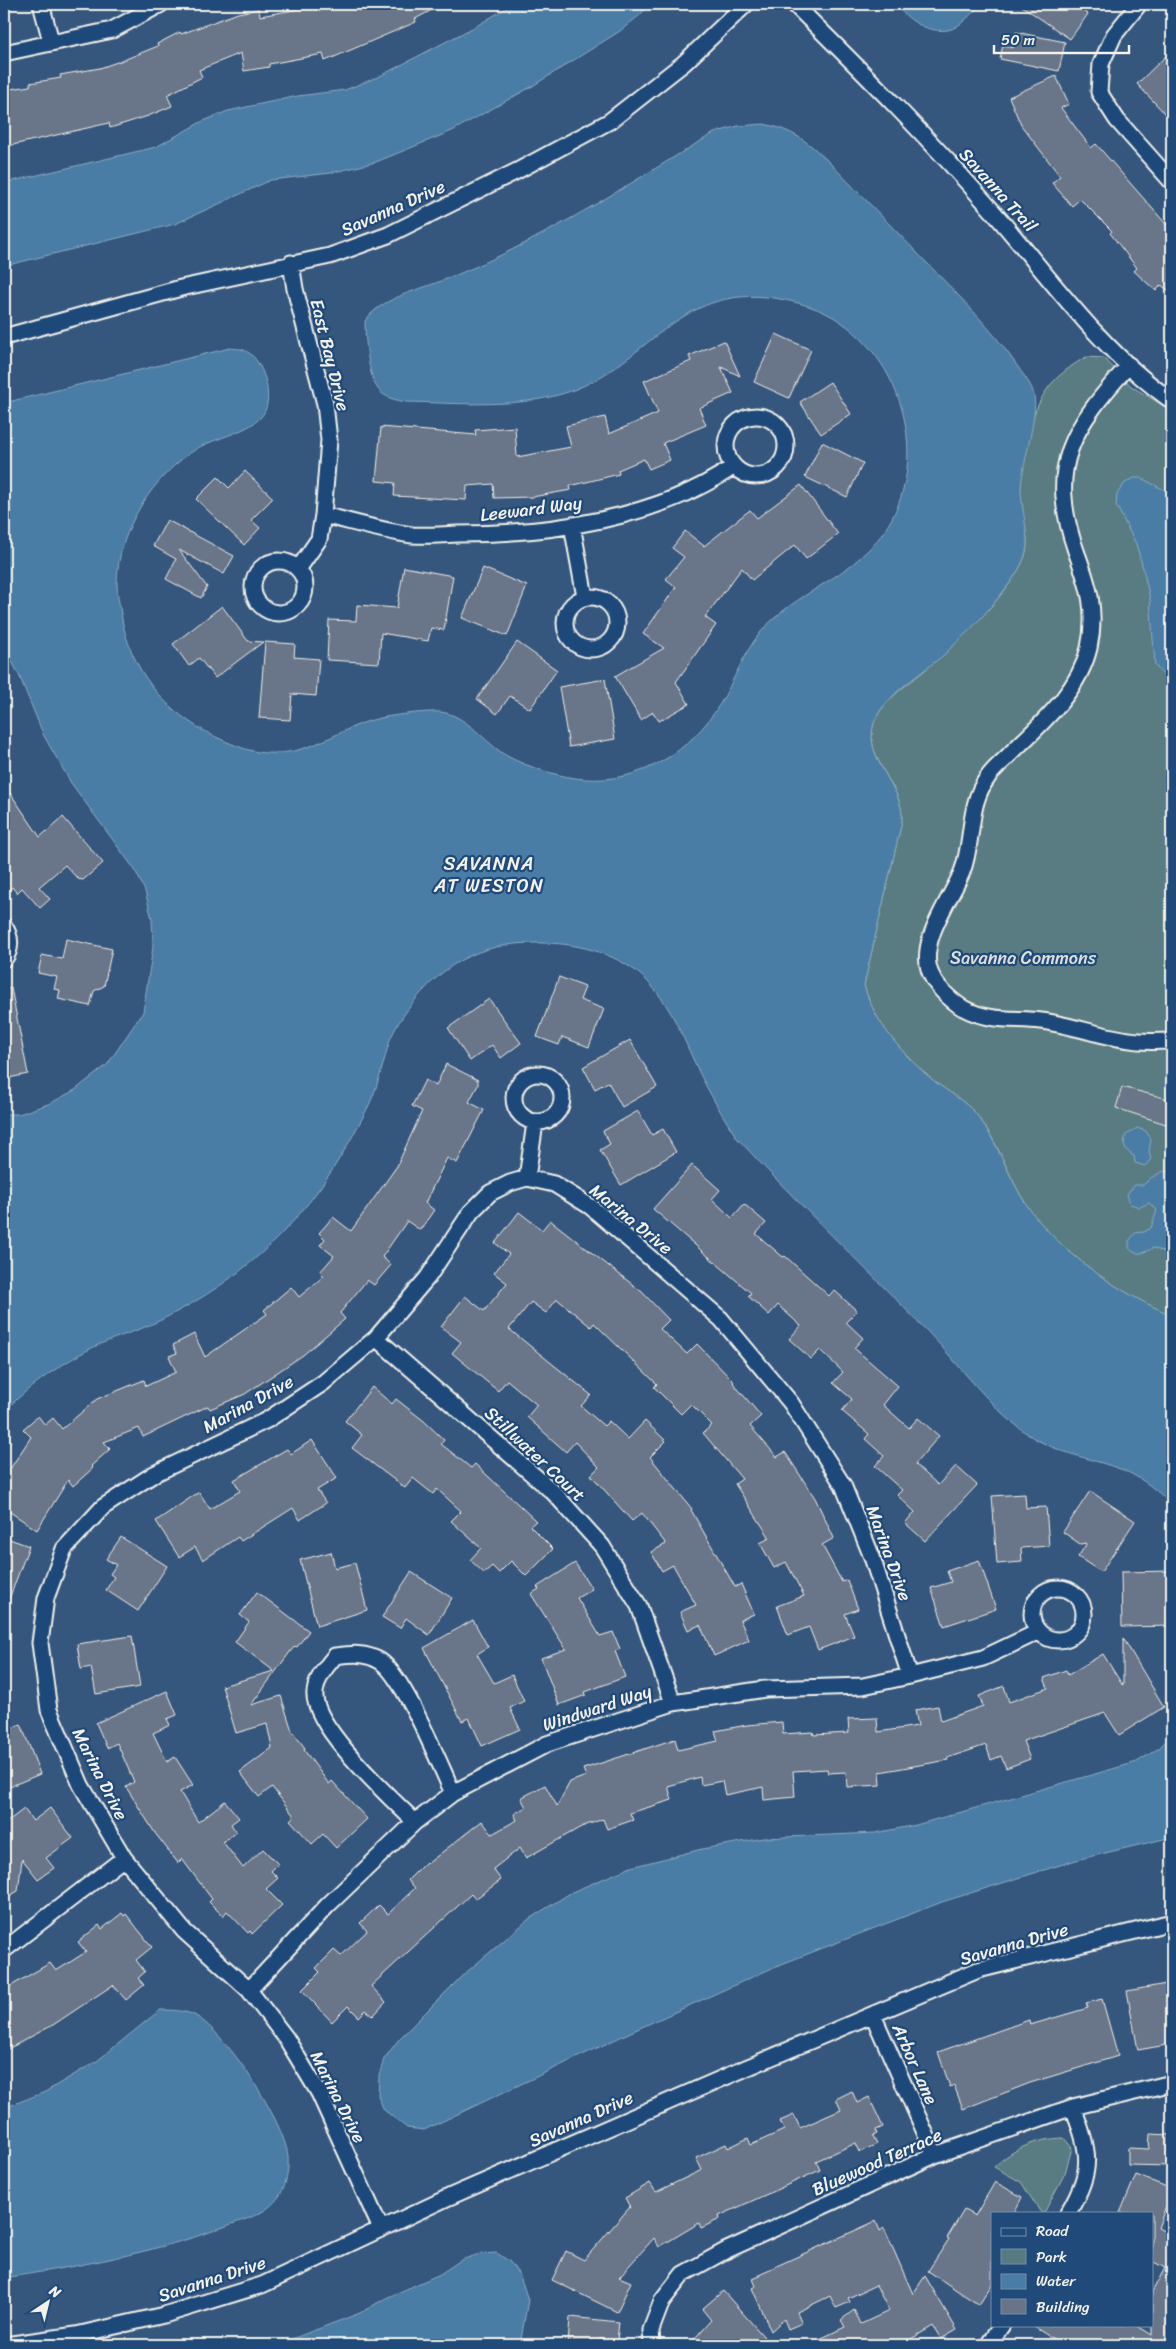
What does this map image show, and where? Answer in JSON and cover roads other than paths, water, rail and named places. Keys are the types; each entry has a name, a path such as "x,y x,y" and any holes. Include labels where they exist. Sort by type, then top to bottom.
{"street":[{"path":"41,4 51,41"},
{"path":"4,53 51,41 112,30 161,4"},
{"name":"Savanna Drive","path":"4,337 181,288 330,256 388,235 517,171 610,121 684,63 746,4"},
{"name":"Savanna Trail","path":"794,4 889,98 994,213 1097,334 1154,388 1172,401"},
{"path":"1139,4 1114,34 1101,64 1098,92 1117,120 1172,182"},
{"name":"East Bay Drive","path":"291,263 295,289 325,404 329,440 324,515 318,539 299,568"},
{"path":"1129,365 1093,405 1074,436 1065,462 1065,504 1094,614 1089,649 1079,676 1064,699 988,777 976,799 963,870 928,945 929,969 941,989 963,1008 1002,1020 1041,1021 1137,1041 1172,1041"},
{"name":"Leeward Way","path":"324,515 413,535 479,534 572,526 665,501 720,476 734,466"},
{"path":"572,526 585,597"},
{"path":"4,926 10,937 10,947 4,959"},
{"path":"527,1178 535,1123"},
{"name":"Marina Drive","path":"381,2229 319,2093 286,2038 249,1990 184,1931 124,1858 81,1785 49,1710 40,1643 46,1598 64,1549 103,1507 154,1474 267,1420 323,1383 376,1338 428,1276 471,1212 490,1193 510,1183 527,1178 554,1184 599,1213 721,1319 791,1403 843,1485 872,1557 910,1676"},
{"name":"Stillwater Court","path":"376,1338 554,1493 602,1546 639,1606 673,1703"},
{"name":"Windward Way","path":"249,1990 326,1906 415,1822 453,1793 547,1744 673,1703 765,1689 863,1686 910,1676 984,1658 1038,1632"},
{"path":"415,1822 344,1751 324,1720 314,1694 320,1674 335,1656 358,1653 381,1662 405,1692 453,1793"},
{"path":"4,1950 124,1858"},
{"name":"Savanna Drive","path":"4,2345 76,2335 137,2321 262,2286 449,2197 978,1970 1172,1922"},
{"name":"Arbor Lane","path":"873,2015 934,2155"},
{"name":"Bluewood Terrace","path":"652,2345 651,2330 662,2301 683,2274 725,2251 934,2155 1073,2107 1172,2083"},
{"path":"1068,2212 1087,2172 1086,2143 1073,2107"},
{"path":"988,2345 1001,2326"}],"water":[{"path":"513,4 650,4 620,31 531,87 452,131 376,162 331,173 271,180 175,224 4,266 4,183 156,147 201,122 228,111 298,96 345,90 380,76 478,25"},
{"path":"895,4 981,4 953,29 940,30 918,24"},
{"path":"764,124 774,126 799,137 828,161 976,315 1008,353 1033,391 1034,415 1021,487 1027,540 1021,566 983,616 946,653 895,694 886,703 874,723 872,736 874,749 878,761 897,796 902,821 864,985 875,1013 901,1050 934,1081 961,1100 976,1114 991,1136 1021,1196 1041,1224 1074,1256 1112,1284 1172,1315 1172,1505 1149,1485 1130,1473 1071,1454 1034,1438 996,1408 928,1332 737,1138 708,1090 672,1015 649,983 627,965 614,958 600,952 572,945 523,943 504,945 472,955 442,973 404,1014 390,1040 378,1081 360,1122 341,1156 309,1203 284,1231 256,1258 211,1292 153,1324 98,1345 60,1366 24,1393 4,1412 4,1114 19,1114 51,1103 75,1090 107,1065 143,1012 153,947 152,919 145,891 135,870 71,783 44,736 19,675 4,646 4,403 230,348 247,351 260,366 264,374 268,393 265,410 261,417 240,431 198,448 167,473 153,488 131,524 123,544 119,563 118,598 125,633 132,653 152,687 166,702 198,727 245,749 262,753 282,753 313,745 359,724 376,719 415,713 440,712 458,718 507,756 545,771 566,777 585,779 606,779 626,776 663,761 695,736 720,704 760,633 784,610 852,564 865,553 887,527 901,497 907,466 907,433 899,401 886,371 866,344 841,322 825,313 809,306 774,298 741,297 712,303 687,314 596,380 568,392 528,401 508,403 406,402 383,395 378,389 372,375 368,357 365,321 380,306 389,301 477,266 547,232 714,133 738,126"},
{"path":"1134,478 1141,478 1172,494 1172,681 1161,673 1155,665 1150,599 1143,568 1136,544 1116,505 1117,494 1125,483"},
{"path":"1137,1128 1146,1131 1151,1139 1149,1152 1151,1159 1145,1166 1135,1163 1134,1156 1126,1150 1124,1144 1126,1135"},
{"path":"1164,1171 1172,1173 1172,1222 1167,1223 1166,1227 1172,1230 1172,1255 1153,1248 1143,1253 1137,1253 1129,1248 1129,1241 1135,1233 1144,1232 1151,1228 1157,1210 1149,1203 1140,1207 1130,1204 1127,1194 1135,1185 1143,1185 1152,1177"},
{"path":"1172,1735 1172,1837 1076,1860 942,1902 779,1965 633,2031 424,2130 407,2128 384,2110 378,2096 379,2076 384,2059 399,2039 462,1976 529,1919 572,1892 631,1867 702,1849 764,1838 875,1833 916,1825 1137,1762 1159,1748"},
{"path":"160,2010 183,2011 196,2016 223,2041 252,2080 276,2122 288,2156 287,2177 279,2197 269,2207 253,2216 170,2244 88,2263 4,2278 4,2108 45,2092 97,2061"},
{"path":"497,2253 510,2262 520,2276 528,2300 520,2345 276,2345 360,2313 386,2298 440,2274 461,2260 480,2254"}],"district":[{"name":"SAVANNA AT WESTON","path":"489,874"}],"park label":[{"name":"Savanna Commons","path":"1023,958"}]}
